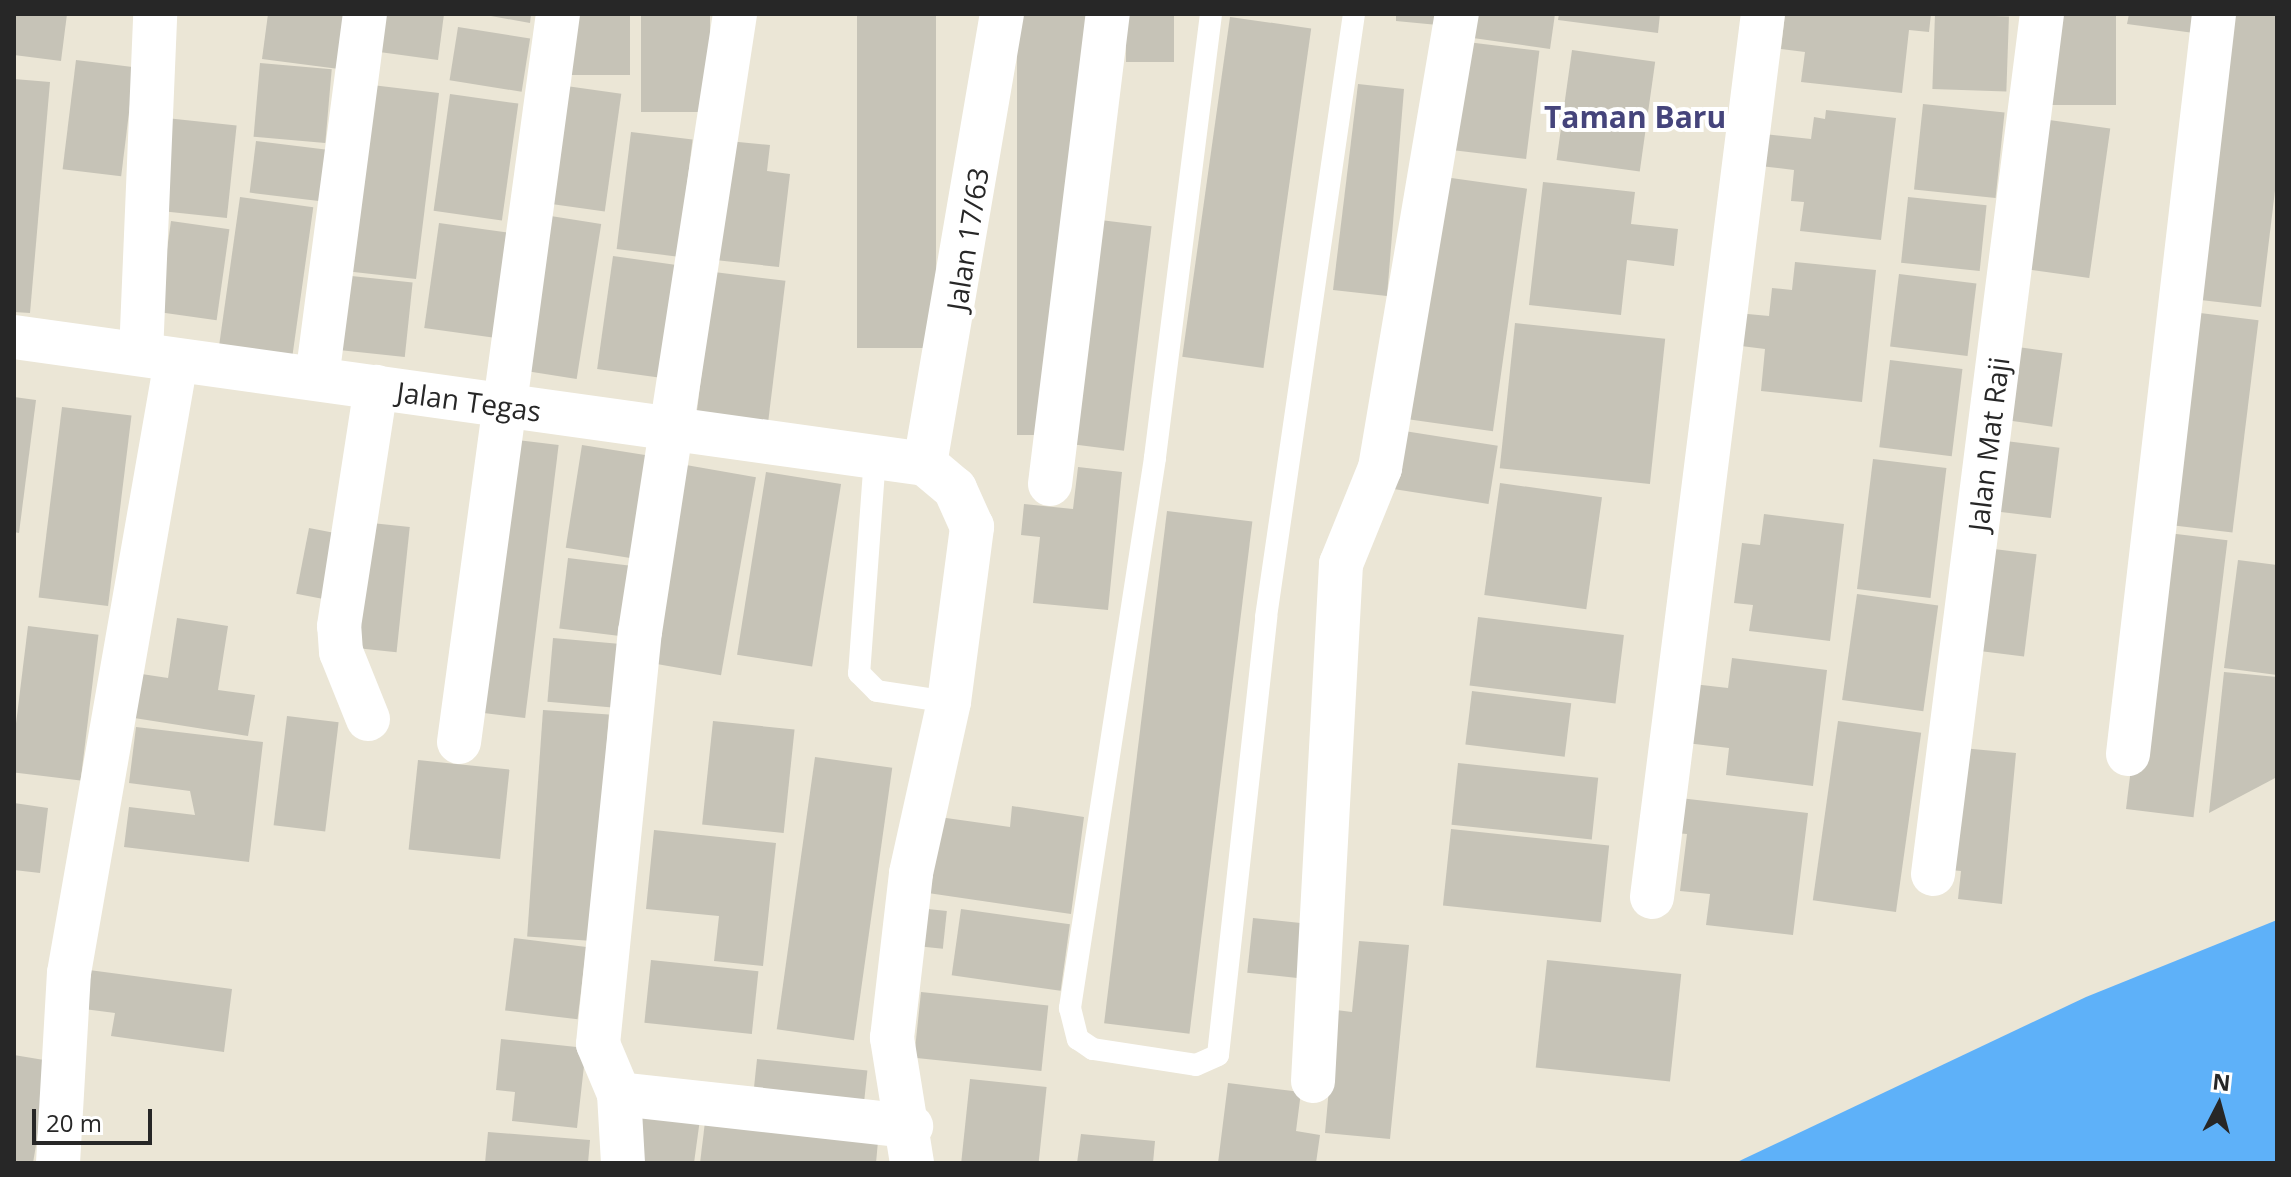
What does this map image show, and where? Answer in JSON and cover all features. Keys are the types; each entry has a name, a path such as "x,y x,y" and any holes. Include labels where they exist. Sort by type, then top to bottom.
{"street":[{"path":"58,1163 69,973 158,358 155,14"},
{"path":"317,378 365,14"},
{"path":"459,742 500,406 558,14"},
{"path":"623,1163 619,1094 598,1044 640,632 675,432 735,14"},
{"name":"Jalan 17/63","path":"925,464 1002,14"},
{"path":"1050,484 1108,14"},
{"path":"1313,1081 1341,564 1380,468 1457,14"},
{"path":"1652,897 1763,14"},
{"name":"Jalan Mat Raji","path":"1933,874 2042,14"},
{"path":"2128,754 2214,14"},
{"name":"Jalan Tegas","path":"14,337 317,378 675,432 925,464"},
{"path":"368,719 341,652 339,626 376,387"},
{"path":"619,1094 912,1144 892,1038 911,873 949,702 972,527 955,489 925,464"}],"lane":[{"path":"1211,14 1155,458 1070,1008 1078,1039 1093,1049 1196,1065 1218,1055 1266,617 1354,14"},
{"path":"875,457 859,673 877,691 949,702"}],"water":[{"path":"2277,920 2277,1163 1735,1163 2086,997"}],"building":[{"path":"14,14 67,14 61,61 14,55"},
{"path":"268,14 347,14 339,69 262,59"},
{"path":"377,14 444,14 438,60 372,51"},
{"path":"480,14 531,14 530,23"},
{"path":"563,14 630,14 630,75 563,75"},
{"path":"641,14 710,14 710,112 641,112"},
{"path":"857,14 936,14 936,348 857,348"},
{"path":"1017,14 1094,14 1094,435 1017,435"},
{"path":"1126,14 1174,14 1174,62 1126,62"},
{"path":"1396,14 1439,14 1438,25 1396,21"},
{"path":"1469,14 1555,14 1550,49 1466,37"},
{"path":"1559,14 1660,14 1658,33 1558,20"},
{"path":"1785,14 1931,14 1929,32 1909,30 1902,93 1801,82 1805,52 1781,49"},
{"path":"1935,14 2009,17 2006,92 1932,89"},
{"path":"2045,14 2116,14 2116,105 2045,105"},
{"path":"2129,14 2196,14 2194,33 2127,24"},
{"path":"2226,14 2277,14 2277,174 2261,307 2192,299"},
{"path":"1230,17 1311,28 1263,368 1182,357"},
{"path":"458,27 530,38 522,92 450,80"},
{"path":"1459,41 1539,51 1526,159 1446,149"},
{"path":"1572,50 1655,62 1640,172 1557,160"},
{"path":"76,60 135,67 121,176 63,169"},
{"path":"260,63 332,69 325,143 254,137"},
{"path":"14,79 50,82 30,313 14,312"},
{"path":"552,84 621,94 605,212 535,202"},
{"path":"1358,84 1404,89 1387,296 1333,290"},
{"path":"372,85 439,93 416,279 336,270"},
{"path":"450,94 518,104 502,220 434,211"},
{"path":"1923,104 2005,113 1996,198 1914,190"},
{"path":"1826,110 1896,118 1881,240 1800,231 1804,202 1791,201 1794,170 1760,166 1764,134 1811,139 1814,117 1825,119"},
{"path":"166,118 237,125 227,218 156,210"},
{"path":"2035,118 2110,129 2089,278 2014,268"},
{"path":"631,132 693,140 678,257 617,249"},
{"path":"256,141 333,151 327,202 250,193"},
{"path":"728,141 770,145 767,171 790,174 779,267 715,260"},
{"path":"1430,175 1527,189 1493,431 1396,418"},
{"path":"1543,182 1635,192 1631,224 1678,229 1674,266 1627,260 1621,315 1529,305"},
{"path":"240,197 313,207 293,355 219,345"},
{"path":"1908,197 1987,205 1980,271 1901,263"},
{"path":"538,214 601,224 577,379 513,369"},
{"path":"1092,219 1152,226 1124,451 1064,443"},
{"path":"171,221 229,229 217,320 158,312"},
{"path":"439,223 507,233 493,338 424,328"},
{"path":"613,256 676,265 661,378 597,369"},
{"path":"1795,262 1876,270 1862,402 1761,391 1765,349 1733,345 1737,313 1769,316 1772,288 1792,290"},
{"path":"714,272 785,281 768,421 697,412"},
{"path":"1899,274 1976,284 1968,356 1890,346"},
{"path":"342,275 413,282 405,357 334,350"},
{"path":"2192,312 2259,320 2232,533 2166,524"},
{"path":"1515,323 1665,339 1650,484 1500,468"},
{"path":"2003,345 2062,353 2052,427 1993,418"},
{"path":"1890,360 1962,369 1952,456 1879,447"},
{"path":"14,397 36,400 19,533 14,532"},
{"path":"62,407 131,416 108,606 39,598"},
{"path":"1398,430 1498,446 1489,504 1389,488"},
{"path":"509,439 559,445 525,718 475,712"},
{"path":"1989,439 2059,448 2051,518 1980,509"},
{"path":"582,445 656,457 640,559 566,548"},
{"path":"1873,459 1946,468 1930,598 1857,589"},
{"path":"686,465 756,477 721,675 651,663"},
{"path":"1078,467 1122,472 1108,610 1033,603 1040,537 1021,535 1024,504 1073,509"},
{"path":"766,472 841,484 812,667 737,655"},
{"path":"1500,483 1602,497 1586,609 1484,595"},
{"path":"1167,511 1252,521 1189,1034 1104,1023"},
{"path":"1764,514 1844,524 1830,641 1749,631 1753,605 1734,603 1742,543 1760,545"},
{"path":"362,522 410,527 397,652 349,647"},
{"path":"309,528 341,534 329,600 296,594"},
{"path":"2160,532 2227,540 2193,817 2126,809"},
{"path":"1978,547 2037,554 2024,656 1965,649"},
{"path":"568,558 635,566 626,637 559,628"},
{"path":"2238,560 2277,565 2277,675 2224,668"},
{"path":"1857,594 1938,605 1923,711 1842,700"},
{"path":"1478,617 1624,635 1615,703 1470,685"},
{"path":"177,618 228,626 218,690 255,695 248,736 128,717 135,673 168,678"},
{"path":"28,626 98,635 81,781 14,772 14,740"},
{"path":"553,638 621,644 615,708 547,702"},
{"path":"1732,658 1827,670 1813,786 1726,775 1729,748 1686,743 1693,684 1728,688"},
{"path":"2224,672 2277,677 2277,777 2209,813"},
{"path":"1472,691 1571,703 1565,757 1465,745"},
{"path":"543,710 609,715 593,941 527,936"},
{"path":"287,716 339,722 325,832 274,825"},
{"path":"713,721 795,730 784,833 702,824"},
{"path":"1838,721 1921,733 1896,912 1813,900"},
{"path":"136,727 263,742 249,862 124,847 129,807 195,815 190,791 129,783"},
{"path":"1951,747 2016,753 2002,904 1958,899 1961,871 1939,869"},
{"path":"815,757 892,768 854,1040 777,1029"},
{"path":"418,760 509,770 500,859 409,850"},
{"path":"1458,763 1598,778 1592,839 1452,825"},
{"path":"1680,798 1808,813 1793,935 1706,925 1710,894 1680,891 1687,834 1675,833"},
{"path":"14,803 48,808 40,873 14,870"},
{"path":"1012,806 1084,817 1071,914 928,893 939,817 1010,827"},
{"path":"1451,829 1609,846 1601,922 1443,906"},
{"path":"654,830 776,843 763,966 714,961 719,916 646,909"},
{"path":"918,908 947,911 943,949 914,946"},
{"path":"961,909 1070,924 1061,991 952,975"},
{"path":"1253,918 1315,924 1309,979 1247,973"},
{"path":"514,938 586,947 578,1019 505,1010"},
{"path":"1359,941 1409,945 1390,1139 1325,1133 1336,1010 1352,1012"},
{"path":"651,960 758,971 752,1034 644,1023"},
{"path":"1547,960 1681,974 1670,1082 1536,1067"},
{"path":"89,970 232,989 224,1052 111,1036 115,1013 84,1009"},
{"path":"921,992 1048,1005 1041,1071 914,1058"},
{"path":"501,1039 586,1048 577,1128 512,1121 515,1092 496,1090"},
{"path":"14,1055 50,1061 33,1163 14,1163"},
{"path":"757,1059 867,1071 863,1112 753,1101"},
{"path":"970,1079 1047,1087 1039,1163 961,1163"},
{"path":"1228,1083 1301,1092 1296,1131 1320,1135 1316,1163 1218,1163"},
{"path":"640,1111 700,1119 694,1163 634,1163"},
{"path":"705,1122 878,1141 876,1163 700,1163"},
{"path":"488,1132 590,1140 588,1163 485,1163"},
{"path":"1081,1134 1155,1141 1153,1163 1077,1163"}],"district":[{"name":"Taman Baru","path":"1635,117"}]}
